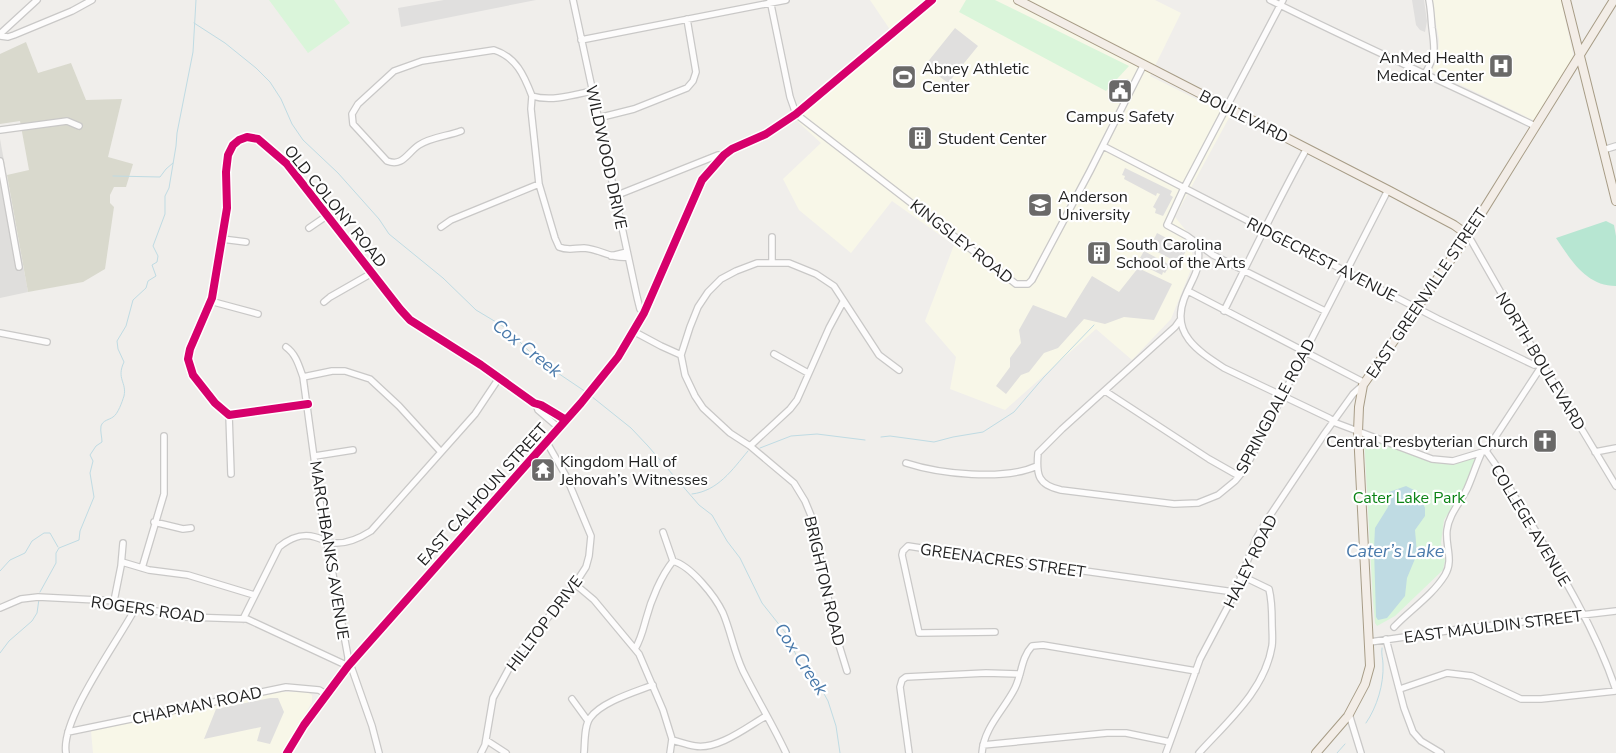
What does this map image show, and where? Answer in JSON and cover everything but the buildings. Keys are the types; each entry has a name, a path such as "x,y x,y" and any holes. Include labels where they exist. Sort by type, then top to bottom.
{"main road":[{"name":"BOULEVARD","path":"1018,0 1388,190 1454,225 1468,235"},
{"path":"1566,0 1616,201"},
{"name":"EAST GREENVILLE STREET","path":"1316,753 1349,714 1365,684 1370,666 1358,432 1359,407 1364,384 1468,235 1614,0"}],"street":[{"path":"37,0 0,34 8,37 14,35 72,11 92,0"},
{"name":"WILDWOOD DRIVE","path":"573,0 640,309 644,313"},
{"path":"582,40 786,0"},
{"name":"EAST CALHOUN STREET","path":"287,753 304,725 348,666 566,420 618,357 644,313 702,180 724,155 766,134 796,114 932,0"},
{"path":"1270,0 1282,3 1392,60 1536,126"},
{"path":"1425,74 1435,49 1429,0"},
{"path":"770,2 790,97 796,114"},
{"path":"1282,3 1226,106 1167,225 1243,272 1325,312"},
{"path":"598,118 634,110 687,88 693,81 696,72 687,19"},
{"path":"461,131 419,145 397,164 387,161 353,124 352,114 358,104 394,71 422,61 494,50 504,53 514,61 526,80 532,96 531,109 539,184 555,238 560,247 589,249 611,256 628,254"},
{"name":"KINGSLEY ROAD","path":"796,114 1016,284 1022,285 1028,284 1032,280 1144,64"},
{"path":"532,96 558,98 592,91"},
{"path":"0,130 67,121 79,126"},
{"name":"OLD COLONY ROAD","path":"229,415 215,403 198,382 189,364 190,349 210,301 222,239 227,208 226,172 228,155 238,140 247,137 258,139 277,154 299,177 410,320 536,404 566,420"},
{"name":"RIDGECREST AVENUE","path":"1103,146 1417,308 1534,365 1543,364"},
{"path":"1603,150 1616,146"},
{"path":"1224,311 1256,249 1263,228 1307,148"},
{"path":"615,196 718,154 724,155"},
{"path":"0,161 19,266"},
{"path":"441,227 451,220 539,184"},
{"name":"SPRINGDALE ROAD","path":"1037,466 1039,478 1046,486 1054,488 1174,504 1198,503 1218,495 1245,469 1388,190"},
{"path":"308,228 328,215"},
{"name":"NORTH BOULEVARD","path":"1468,235 1616,486"},
{"path":"772,236 772,262"},
{"path":"222,239 246,242"},
{"path":"906,463 920,467 984,474 1026,471 1037,466 1038,453 1176,327 1180,320 1184,300 1197,274 1200,257 1198,244"},
{"path":"634,331 681,355 698,307 708,292 722,279 757,263 789,263 816,274 834,286 879,355 899,370"},
{"path":"324,302 372,273"},
{"path":"1188,291 1364,384"},
{"path":"210,301 258,314"},
{"path":"750,446 790,409 797,400 828,328 843,302"},
{"name":"COLLEGE AVENUE","path":"1180,320 1184,333 1194,345 1224,368 1334,422 1432,459 1453,461 1483,452 1498,468 1584,614 1609,670 1616,691"},
{"path":"0,333 47,342"},
{"name":"MARCHBANKS AVENUE","path":"286,347 295,356 304,377 321,509 348,657 348,666 352,669 379,753"},
{"path":"774,354 808,373"},
{"name":"BRIGHTON ROAD","path":"681,355 685,375 703,408 730,433 750,446 794,483 805,501 812,518 834,632 847,671"},
{"path":"1394,627 1435,588 1445,575 1450,560 1446,533 1452,513 1466,490 1483,452 1543,364"},
{"path":"304,377 332,371 344,371 370,379 399,406 441,452"},
{"path":"243,619 279,547 286,541 300,536 308,536 336,543 360,538 371,531 475,414 499,378"},
{"name":"HALEY ROAD","path":"1166,753 1200,659 1234,592 1240,575 1267,520 1334,422 1354,394 1364,384"},
{"path":"1105,391 1209,459 1239,476"},
{"path":"231,474 229,415 308,404"},
{"name":"OLD COLONY ROAD","path":"536,404 538,410 559,428"},
{"path":"142,568 154,522 164,494 164,436"},
{"name":"HILLTOP DRIVE","path":"481,753 486,740 493,698 513,660 575,584 588,561 591,536 566,476 546,441"},
{"path":"1595,452 1616,448"},
{"path":"315,456 353,450"},
{"path":"154,522 183,529 191,528"},
{"path":"635,649 641,640 646,617 658,588 673,561 663,532"},
{"path":"114,601 122,562 123,543"},
{"name":"GREENACRES STREET","path":"995,632 919,633 902,555 903,551 908,546 1234,592"},
{"path":"673,561 679,562 687,568 704,585 722,612 739,663 786,753"},
{"path":"122,562 142,568 188,576 254,595"},
{"path":"1199,753 1242,706 1259,682 1272,645 1272,599 1269,589 1240,575"},
{"path":"575,584 594,600 635,649 663,710 672,740 670,753"},
{"name":"ROGERS ROAD","path":"0,608 21,599 38,597 114,601 168,615 187,617 248,619 348,666"},
{"path":"66,753 65,746 68,732 86,691 136,607"},
{"name":"EAST MAULDIN STREET","path":"1370,642 1460,628 1616,611"},
{"path":"1386,640 1404,708 1413,732 1421,741 1441,753"},
{"path":"982,753 984,736 1016,687 1026,653 1032,646 1043,645 1196,671"},
{"path":"909,753 900,687 902,680 906,677 986,673 1020,674"},
{"path":"1400,689 1447,673 1472,676 1521,699 1541,699 1616,691"},
{"path":"584,753 588,721 598,710 611,702 653,685"},
{"name":"CHAPMAN ROAD","path":"68,732 286,687 319,690 326,694"},
{"path":"572,699 588,721"},
{"path":"1349,714 1361,753"},
{"path":"672,740 696,746 709,746 720,742 766,716"},
{"path":"983,745 1108,733 1126,733 1170,742"},
{"path":"486,740 506,753"}],"shaded area":[{"path":"444,0 536,0 401,27 398,8"},
{"name":"Anderson University","path":"870,0 1155,0 1181,13 1150,76 1230,116 1175,217 1188,233 1194,262 1171,319 1132,360 1096,329 1005,410 950,389 956,357 925,321 954,245 892,201 851,253 799,210 783,179 821,143 796,120 895,37"},
{"path":"1412,0 1424,0 1427,21 1425,32 1416,25"},
{"name":"AnMed Health Medical Center","path":"1431,0 1561,0 1573,54 1572,60 1536,118 1533,120 1432,71 1438,57 1439,39"},
{"path":"955,28 978,46 948,83 926,64"},
{"path":"26,42 38,73 71,63 86,100 122,99 108,157 133,164 126,187 114,187 110,195 110,203 114,207 105,269 83,282 28,292 7,175 29,170 20,121 0,124 0,54"},
{"path":"0,139 28,292 0,298"},
{"path":"1125,168 1172,191 1170,195 1173,197 1163,216 1155,213 1156,209 1153,207 1160,194 1157,193 1156,196 1124,179 1125,176 1122,175"},
{"path":"1157,233 1187,249 1181,260 1177,258 1175,261 1144,245 1147,241 1152,243"},
{"path":"1144,251 1170,265 1165,273 1163,272 1162,275 1140,264 1143,260 1140,258"},
{"path":"1138,268 1172,284 1154,320 1124,317 1105,324 1084,319 1058,348 1044,353 1029,372 1021,375 1006,394 996,386 1010,367 1010,358 1021,343 1019,330 1033,305 1066,318 1092,276 1119,292"},
{"path":"273,692 307,692 312,695 312,702 283,753 93,753 91,731"},
{"path":"278,698 284,712 270,744 257,741 261,727 204,739 216,709"}],"green space":[{"path":"269,0 334,0 350,23 308,53"},
{"path":"966,0 995,0 1129,66 1106,91 959,12"},
{"path":"1606,221 1614,225 1616,236 1616,286 1605,285 1588,277 1574,263 1556,238"},
{"name":"Cater Lake Park","path":"1364,437 1426,459 1444,462 1474,457 1477,460 1467,484 1444,520 1441,543 1445,561 1443,570 1395,616 1377,626 1375,623 1373,601"}],"water":[{"name":"Cater’s Lake","path":"1406,486 1418,492 1425,508 1425,516 1415,530 1417,554 1407,578 1405,596 1387,618 1378,620 1376,617 1375,528 1388,507 1389,492"}],"waterway":[{"path":"40,592 56,563 56,553 59,548 79,540 80,531 94,497 90,473 93,461 90,455 96,446 102,442 102,424 115,415 120,408 125,391 121,377 124,362 118,349 117,341 126,326 133,300 146,288 148,281 156,276 152,265 157,262 158,256 153,246 165,214 165,196 169,188 177,133 193,52 196,0"},
{"name":"Cox Creek","path":"194,23 225,43 270,82 281,99 292,124 303,140 338,173 379,219 389,234 443,278 476,310 506,328 537,359 586,392"},
{"path":"113,176 160,177 173,163"},
{"path":"881,437 890,436 934,442 983,432 1014,412 1044,377 1094,325"},
{"name":"Cox Creek","path":"591,396 631,428 699,505 712,515 727,541 740,558 762,603 785,632 801,665 817,681 828,701 836,726 840,753"},
{"path":"760,448 791,436 817,434 865,440"},
{"path":"692,494 709,489 724,479 748,451"},
{"path":"0,571 10,560 25,553 32,541 44,533 50,533 58,547"},
{"path":"0,653 9,641 32,621 37,613 39,599"},
{"path":"1366,723 1381,687 1383,672 1382,648"},
{"path":"1337,753 1345,744"}],"cycle path":[{"path":"287,753 304,725 348,666 581,403 618,357 644,313 702,180 724,155 732,149 766,134 796,114 932,0"},
{"path":"308,404 229,415 215,403 193,375 188,359 190,349 212,298 227,208 226,172 228,155 233,145 247,137 258,139 287,164 410,320 481,365 534,403 541,405 566,420"}],"place":[{"name":"AnMed Health Medical Center","path":"1501,66"},
{"name":"Abney Athletic Center","path":"904,77"},
{"name":"Campus Safety","path":"1120,91"},
{"name":"Student Center","path":"920,138"},
{"name":"Anderson University","path":"1040,205"},
{"name":"South Carolina School of the Arts","path":"1099,253"},
{"name":"Central Presbyterian Church","path":"1545,441"},
{"name":"Kingdom Hall of Jehovah’s Witnesses","path":"543,470"}]}
